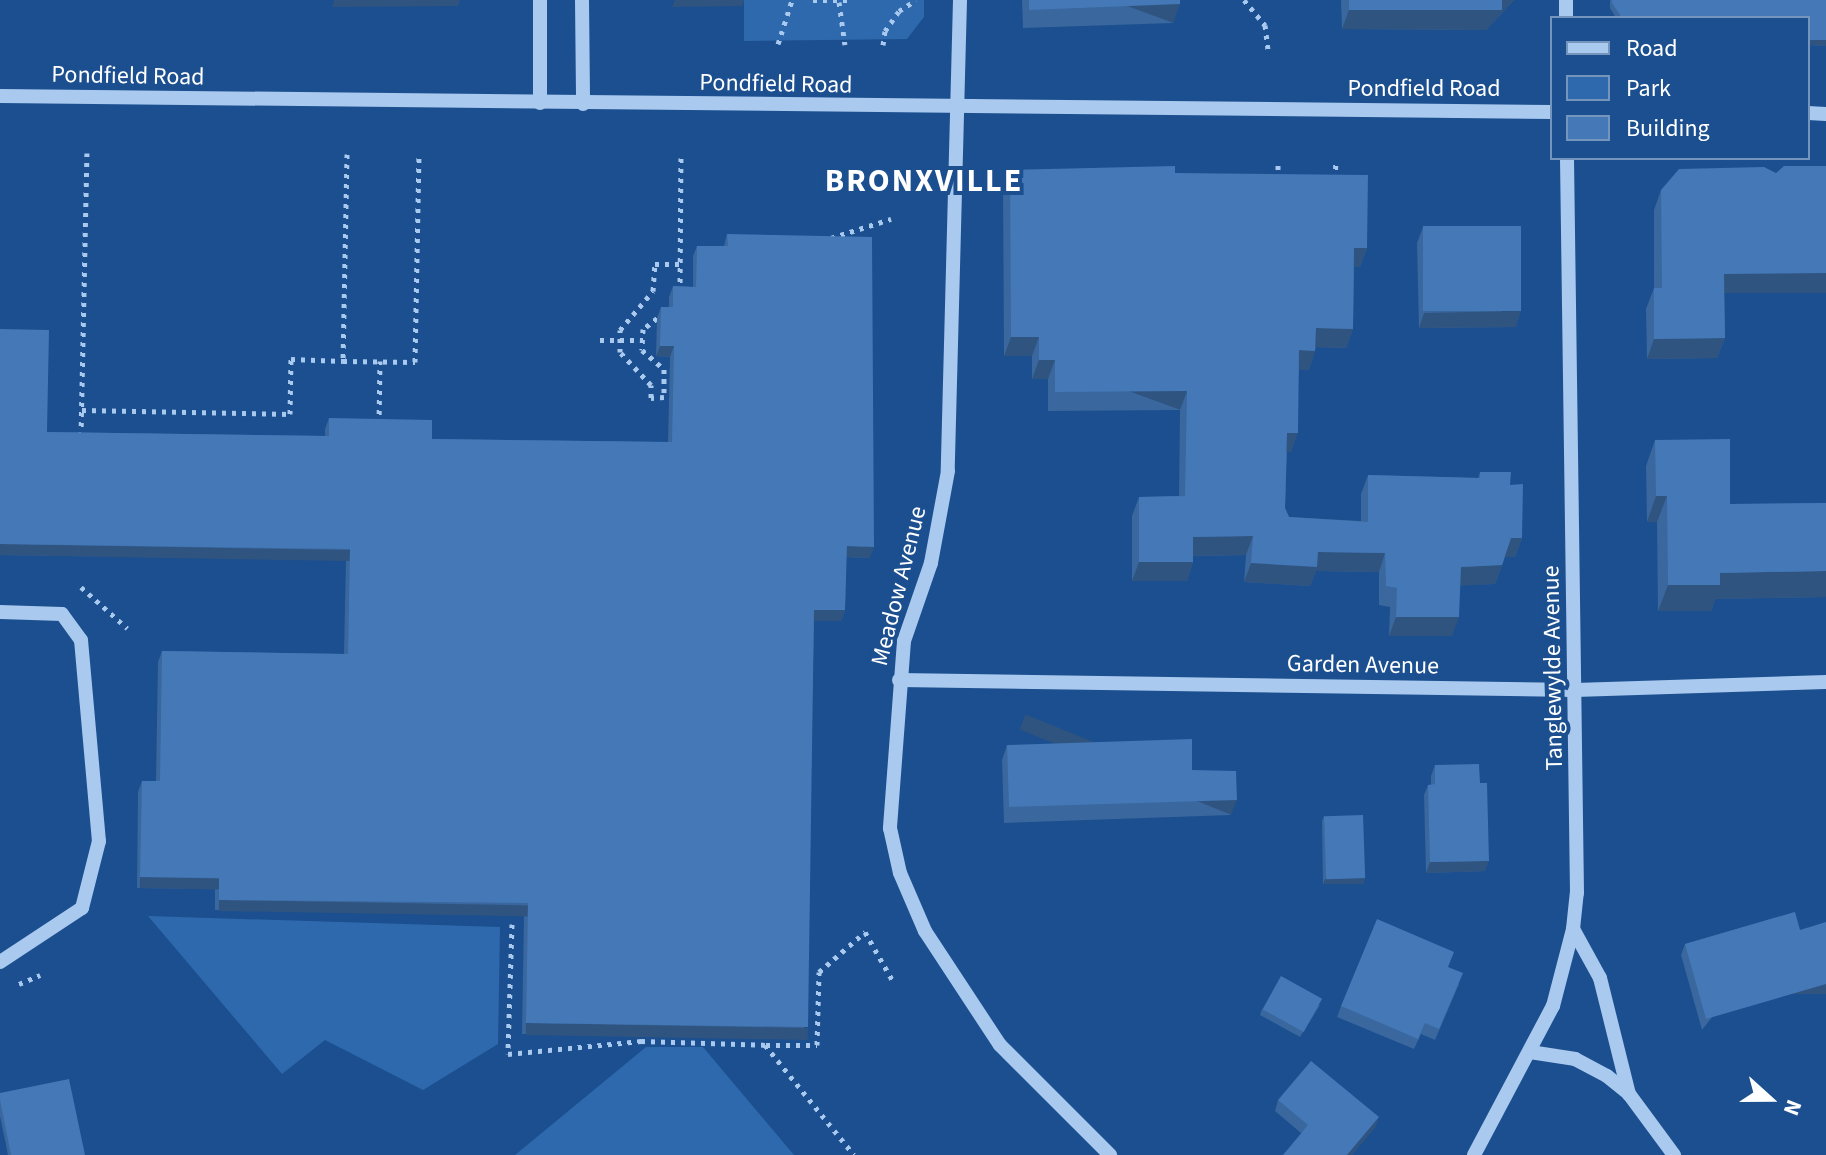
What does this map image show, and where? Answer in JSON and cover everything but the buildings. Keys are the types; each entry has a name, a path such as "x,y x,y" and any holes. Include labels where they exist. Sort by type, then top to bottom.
{"street":[{"path":"540,0 540,103"},
{"path":"582,0 583,104"},
{"name":"Meadow Avenue","path":"960,0 948,471 931,563 904,641 890,828 900,873 925,931 1000,1045 1110,1155"},
{"name":"Pondfield Road","path":"0,96 1550,112"},
{"name":"Tanglewylde Avenue","path":"1474,1155 1553,1006 1573,929 1575,690 1567,160"},
{"path":"0,612 62,614 81,640 99,841 82,908 0,962"},
{"name":"Garden Avenue","path":"899,680 1575,690 1826,682"},
{"path":"1573,929 1600,978 1629,1094"},
{"path":"1530,1052 1588,1064 1629,1094 1674,1155"}],"path":[{"path":"778,44 792,0"},
{"path":"813,0 847,0"},
{"path":"883,45 885,31 899,11 916,0"},
{"path":"1244,0 1265,25 1268,51"},
{"path":"839,2 845,45"},
{"path":"81,443 87,153"},
{"path":"343,361 347,154"},
{"path":"82,410 290,414 291,359 415,362 419,154"},
{"path":"679,297 681,158"},
{"path":"1277,190 1278,160"},
{"path":"1335,190 1336,161"},
{"path":"829,248 829,239 891,219"},
{"path":"669,312 660,311 643,329 642,350 664,369 664,397 651,398 651,385 620,352 620,330 653,291 655,264 680,264"},
{"path":"600,340 643,340"},
{"path":"378,430 380,361"},
{"path":"81,587 127,628"},
{"path":"512,924 508,1054 641,1041 817,1045 819,972 865,932 894,983"},
{"path":"765,1045 854,1155"}],"green space":[{"path":"744,0 924,0 924,17 907,39 744,41"},
{"path":"148,916 500,927 498,1044 423,1090 325,1040 282,1074"},
{"path":"646,1047 703,1047 794,1155 515,1155"}],"district":[{"name":"BRONXVILLE","path":"924,181"}]}
